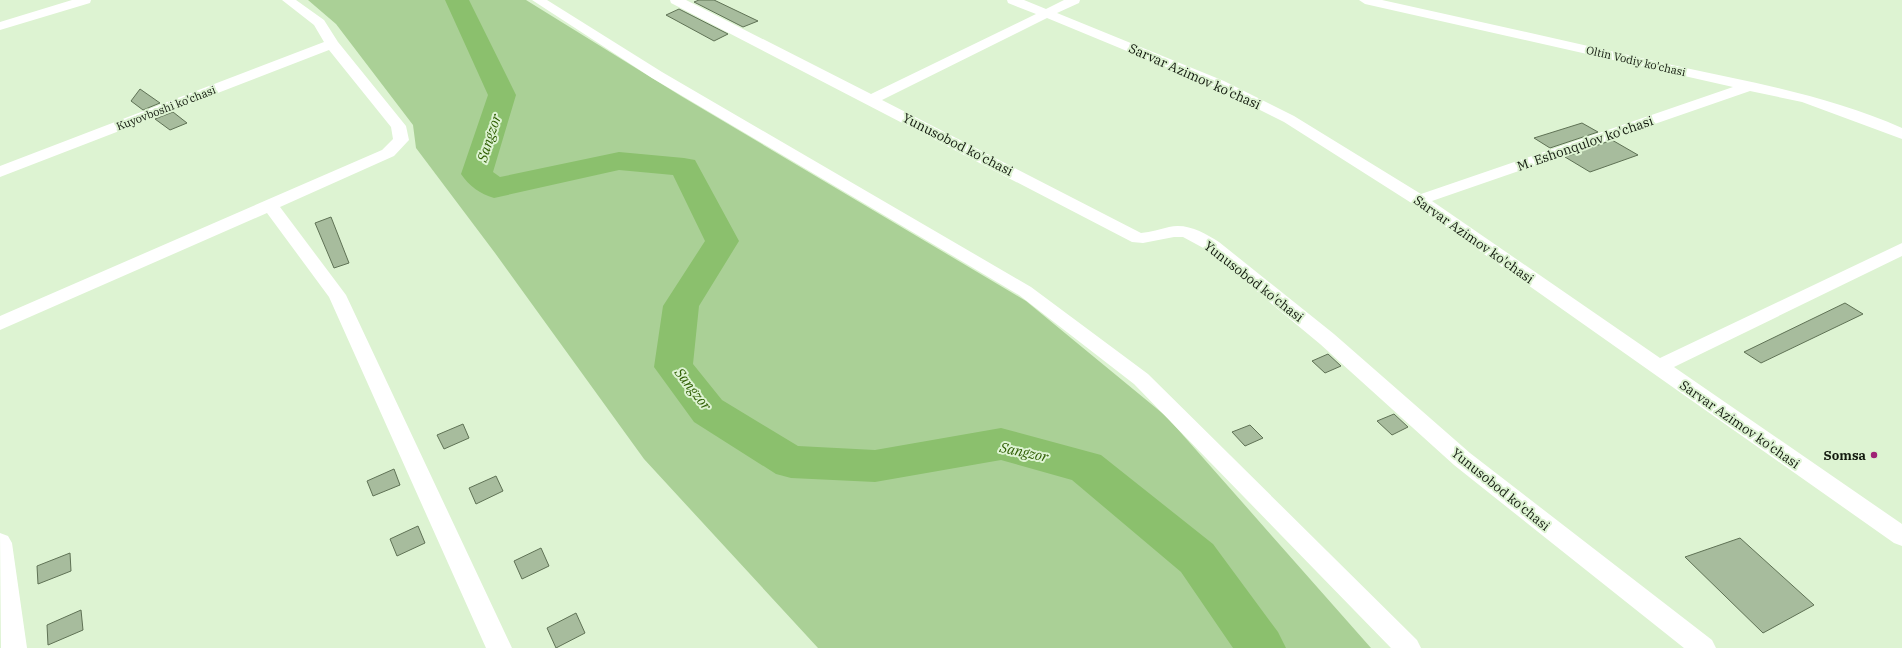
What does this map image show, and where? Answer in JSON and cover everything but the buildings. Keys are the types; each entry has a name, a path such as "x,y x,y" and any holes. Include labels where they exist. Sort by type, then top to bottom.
{"street":[{"path":"0,26 85,0"},
{"path":"0,324 388,153 401,140 398,126 332,44 319,23 288,0"},
{"path":"538,0 657,75 1025,291 1141,379 1408,648"},
{"name":"Yunusobod ko'chasi","path":"676,0 1138,238 1147,238 1178,231 1193,234 1213,246 1327,339 1462,460 1703,648"},
{"name":"Sarvar Azimov ko'chasi","path":"1013,0 1220,84 1289,119 1419,200 1902,536"},
{"path":"871,100 1074,0"},
{"name":"Oltin Vodiy ko'chasi","path":"1365,0 1806,99 1882,125 1902,134"},
{"name":"Kuyovboshi ko'chasi","path":"0,172 332,44"},
{"name":"M. Eshonqulov ko'chasi","path":"1419,200 1750,86"},
{"path":"270,205 337,295 499,648"},
{"path":"1658,367 1902,249"},
{"path":"0,543 9,637"}],"green space":[{"path":"308,0 526,0 681,96 1026,301 1167,417 1371,648 818,648 644,459 495,253 416,148 413,125 336,24"}],"waterway":[{"name":"Sangzor","path":"457,0 502,95 477,174 494,188 619,161 684,167 722,241 681,306 673,367 708,411 791,462 875,466 1001,444 1086,467 1197,558 1261,648"}],"place":[{"name":"Somsa","path":"1874,455"}]}
